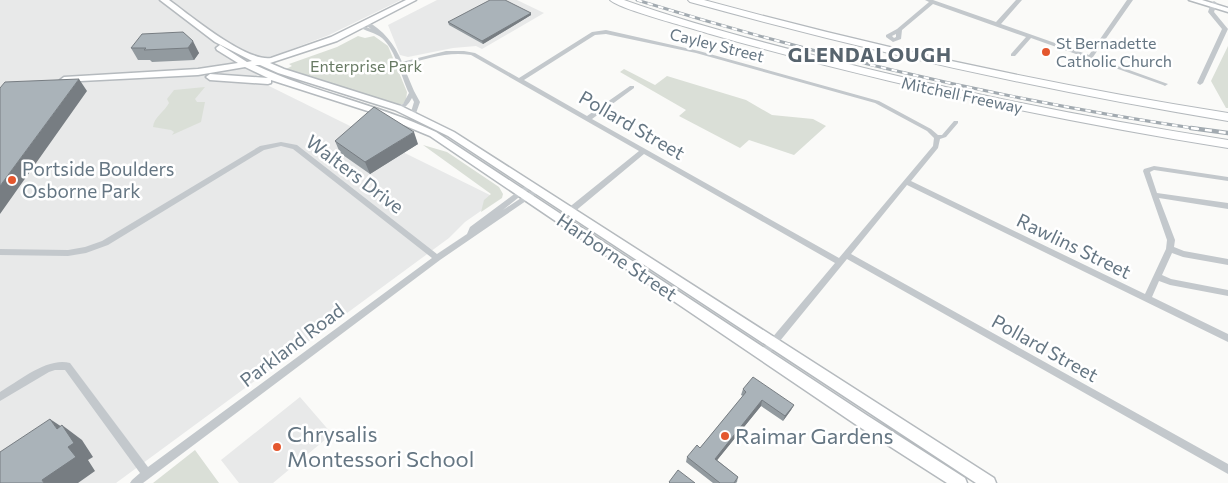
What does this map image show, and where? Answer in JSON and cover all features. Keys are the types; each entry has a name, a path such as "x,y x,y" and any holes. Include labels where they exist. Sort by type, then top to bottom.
{"highway":[{"name":"Mitchell Freeway","path":"615,0 724,34 932,89 1099,123 1228,144"},
{"name":"Mitchell Freeway","path":"693,0 827,38 979,72 1228,117"}],"main road":[{"name":"Harborne Street","path":"154,0 250,68 287,82 394,115 433,134 529,191 570,211 989,483"},
{"name":"Harborne Street","path":"164,0 218,40 266,65 398,108 451,134 612,254 863,421 960,483"},
{"path":"52,80 140,80 208,74 266,65 319,51 412,0"},
{"path":"366,26 423,0"},
{"path":"1193,0 1213,4"},
{"path":"1204,0 1228,9"},
{"path":"208,74 226,64 228,54"},
{"path":"208,74 287,82"},
{"path":"612,254 623,244"},
{"path":"863,421 873,407"}],"street":[{"path":"998,24 1019,0"},
{"path":"1090,57 1130,0"},
{"path":"899,30 930,1 1165,84"},
{"path":"1200,83 1225,29 1211,12 1213,4"},
{"path":"366,26 392,45 411,94 417,102 414,115"},
{"name":"Cayley Street","path":"520,80 594,34 606,32 697,52 877,102 929,130 937,138"},
{"path":"1013,55 1030,36"},
{"name":"Pollard Street","path":"400,64 449,52 463,52 477,56 644,151 1228,469"},
{"path":"587,119 632,87"},
{"path":"398,108 405,105 411,94"},
{"path":"763,354 936,146 937,138 944,136 956,122"},
{"name":"Walters Drive","path":"0,252 68,253 86,250 105,242 262,148 281,144 295,147 437,258"},
{"path":"570,211 644,151"},
{"path":"1147,299 1170,249 1171,240 1146,171 1154,168 1228,179"},
{"name":"Rawlins Street","path":"906,182 1228,338"},
{"name":"Parkland Road","path":"135,483 437,258 470,235 478,232 529,191"},
{"path":"1154,195 1228,206"},
{"path":"1170,249 1183,254 1228,262"},
{"path":"1158,277 1170,282 1228,293"},
{"path":"0,397 46,369 54,366 67,366 147,474"}],"shaded area":[{"path":"0,0 401,0 329,35 284,52 249,82 267,85 498,199 465,222 449,238 116,483 0,483"},
{"path":"437,0 517,0 544,13 482,49 476,46 453,48 408,57 400,55 388,25"},
{"name":"Chrysalis Montessori School","path":"300,397 332,434 273,483 239,483 221,460"}],"green space":[{"name":"Enterprise Park","path":"358,36 365,38 374,36 388,46 407,92 406,100 403,104 397,104 286,69 292,66 289,64 337,47"},
{"path":"1228,46 1228,108 1226,108 1211,81"},
{"path":"624,69 655,85 667,76 746,100 772,115 813,119 826,126 794,155 749,140 740,148 679,116 686,110 620,72"},
{"path":"205,87 195,99 197,102 205,102 201,122 172,135 174,132 171,130 153,127 155,120 169,103 167,99 174,90"},
{"path":"423,145 447,152 499,187 503,194 502,198 481,212 484,200 491,194"},
{"path":"195,450 219,483 153,483"}],"building":[{"path":"490,0 505,0 531,13 482,41 448,22"},
{"path":"183,32 193,41 188,48 144,50 146,48 131,48 142,34"},
{"name":"Portside Boulders Osborne Park","path":"79,79 0,186 0,88 5,82"},
{"path":"374,107 414,132 365,162 335,141"},
{"name":"Raimar Gardens","path":"753,377 794,405 785,416 762,400 715,459 738,477 734,483 720,483 687,457 697,445 700,448 746,392 743,389"},
{"path":"50,419 57,429 62,425 74,443 68,447 76,457 42,480 44,483 0,483 0,452"},
{"path":"678,470 695,483 670,483"}],"railway":[{"path":"637,0 775,40 915,75 1057,105 1199,129"},
{"path":"1191,128 1228,133"}],"place":[{"name":"St Bernadette Catholic Church","path":"1046,52"},
{"name":"Portside Boulders Osborne Park","path":"12,180"},
{"name":"Raimar Gardens","path":"725,436"},
{"name":"Chrysalis Montessori School","path":"277,447"}],"district":[{"name":"GLENDALOUGH","path":"870,55"}]}
